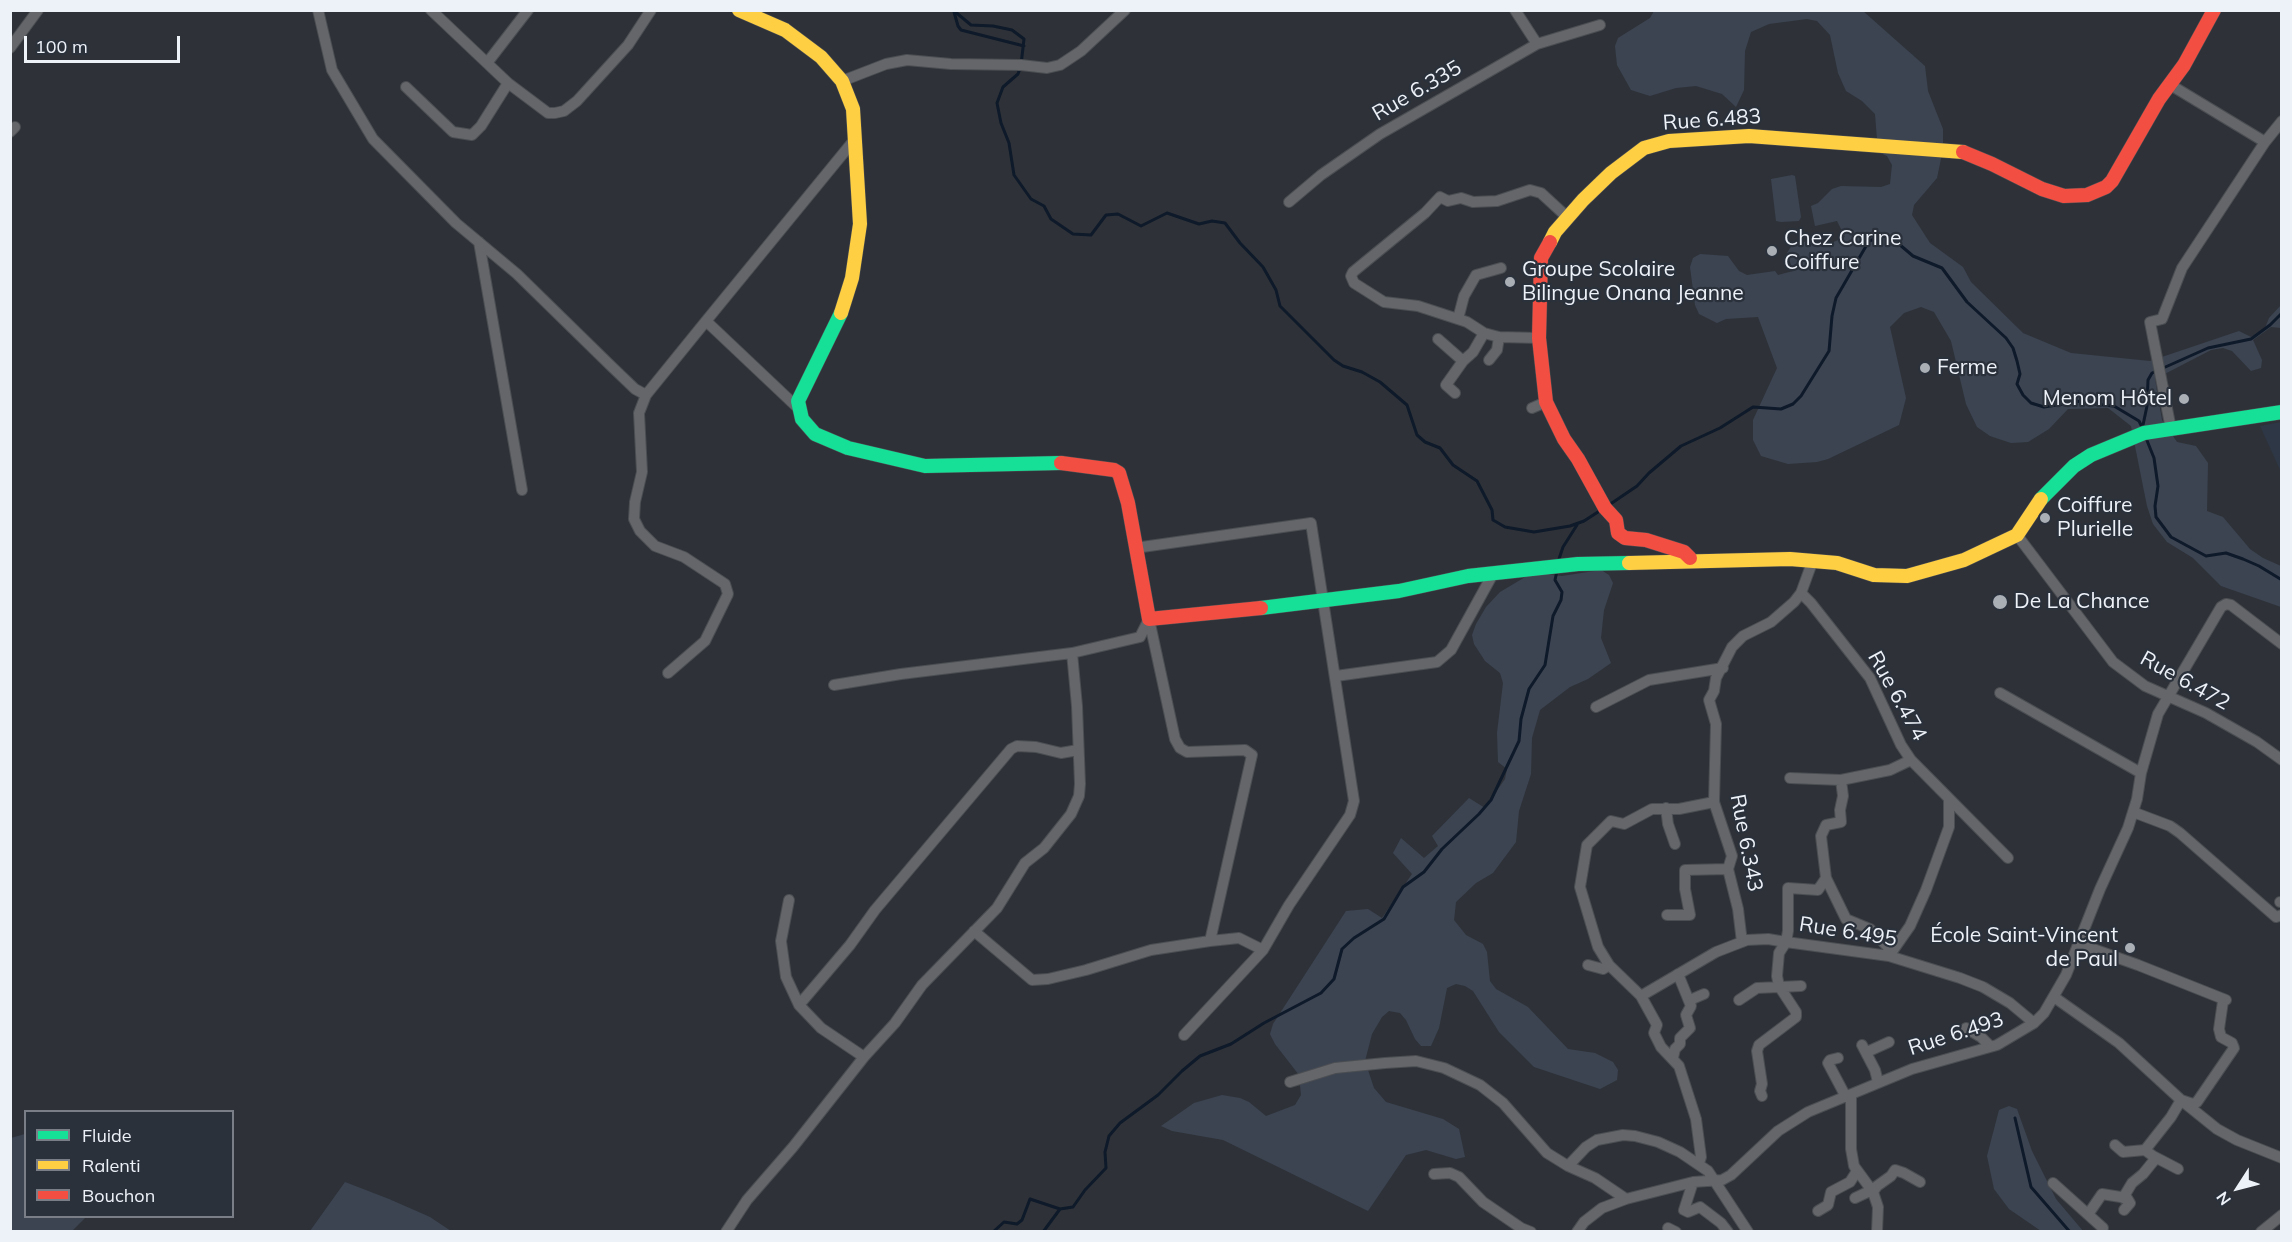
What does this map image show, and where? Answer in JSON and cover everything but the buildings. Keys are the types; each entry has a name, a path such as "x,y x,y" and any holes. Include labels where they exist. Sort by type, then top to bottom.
{"street":[{"path":"10,48 38,10"},
{"path":"318,10 332,70 373,139 456,223 517,274 635,389 646,395"},
{"path":"430,10 508,83 548,113 564,111 578,101 628,45 651,10"},
{"path":"487,63 528,10"},
{"path":"739,10 766,16 831,66 842,81 853,110 860,224 852,278 838,322 798,401 798,408"},
{"path":"842,81 886,64 907,60 1047,68 1059,65 1082,51 1125,10"},
{"path":"1515,10 1537,44"},
{"name":"Rue 6.483","path":"1813,560 1777,558 1693,560 1684,552 1646,540 1625,538 1618,533 1616,520 1605,508 1578,459 1563,439 1546,402 1539,338 1541,258 1555,232 1611,173 1644,148 1669,141 1749,136 1890,148 1959,151 1992,164 2042,189 2064,196 2086,195 2106,187 2112,181 2143,125 2184,65 2214,10"},
{"name":"Rue 6.335","path":"1289,202 1321,175 1380,134 1537,44 1600,25"},
{"path":"406,87 453,132 472,135 481,126 508,83"},
{"path":"2169,84 2265,142"},
{"path":"2171,429 2150,322 2162,319 2182,268 2265,142 2282,121"},
{"path":"668,673 705,641 728,594 725,584 684,557 655,546 640,531 634,519 635,502 642,471 639,413 646,395 855,139"},
{"path":"1539,338 1499,337 1484,333 1458,319 1418,306 1384,302 1354,283 1351,276 1425,213 1440,197 1448,201 1461,198 1473,202 1497,201 1530,190 1541,193 1567,217"},
{"path":"479,242 522,490"},
{"path":"1458,319 1464,296 1476,275 1501,268"},
{"path":"706,321 798,408 815,434 848,448 925,466 1062,464 1114,470 1119,473 1124,485 1149,618 1176,739 1180,748 1187,752 1245,750 1252,755 1210,941"},
{"path":"1455,393 1446,385 1463,361 1473,352 1484,333"},
{"path":"1489,360 1497,350 1499,337"},
{"path":"1438,339 1463,361"},
{"path":"1532,408 1546,402"},
{"path":"1813,560 1837,563 1874,575 1907,576 1964,560 2017,535 2042,497 2074,466 2091,455 2144,433 2282,412"},
{"path":"1136,548 1308,522 1313,526 1322,599 1354,801 1350,815 1289,905 1263,950 1184,1035"},
{"name":"Rue 6.472","path":"2017,535 2113,662 2145,686 2206,713 2282,760"},
{"path":"1149,618 1205,615 1399,591 1494,572 1578,564 1693,560"},
{"name":"Rue 6.343","path":"1742,942 1738,909 1728,869 1732,856 1714,802 1716,724 1709,700 1714,691 1716,678 1732,647 1738,640 1780,616 1801,593 1813,560"},
{"path":"1336,676 1437,662 1451,650 1494,572"},
{"name":"Rue 6.474","path":"1790,778 1841,780 1890,770 1911,760 1901,745 1870,678 1818,611 1801,593"},
{"name":"Rue 6.493","path":"1577,1232 1584,1222 1602,1208 1626,1199 1693,1182 1715,1181 1731,1175 1778,1131 1808,1112 1912,1069 1997,1045 2034,1023 2044,1013 2054,997 2125,836 2158,714 2216,616 2226,604 2231,604 2282,644"},
{"path":"834,685 901,674 1072,653 1140,637 1149,618"},
{"path":"726,1232 747,1200 793,1147 864,1057 895,1023 922,985 997,908 1025,863 1044,848 1071,814 1079,796 1080,784 1072,653"},
{"path":"1596,707 1649,680 1723,668"},
{"path":"2000,693 2141,773"},
{"path":"799,1005 850,945 875,910 1011,749 1017,746 1036,747 1061,753 1078,750"},
{"path":"1911,760 1949,801 2008,858"},
{"path":"1841,780 1843,796 1840,810 1841,822 1826,825 1821,836 1826,878 1846,920 1870,929 1888,946 1889,956"},
{"path":"1889,956 1910,926 1930,881 1949,827 1949,801"},
{"path":"1699,1163 1701,1157 1696,1119 1678,1066 1673,1058 1660,1047 1654,1033 1657,1026 1641,996 1609,965 1598,947 1580,886 1587,845 1611,821 1624,824 1647,810 1679,809 1714,802"},
{"path":"1666,808 1668,824 1676,844"},
{"path":"2133,812 2170,826 2276,917 2282,915"},
{"path":"1667,915 1690,915 1685,889 1685,870 1728,869"},
{"path":"1641,996 1716,952 1742,942 1757,939 1786,942 1788,888 1818,890 1826,878"},
{"path":"789,900 781,941 786,977 799,1005 821,1028 864,1057"},
{"path":"974,931 1032,980 1048,980 1152,950 1210,941 1239,938 1263,950"},
{"name":"Rue 6.495","path":"1779,986 1779,953 1786,942 1889,956 1983,987 2010,1002 2034,1023"},
{"path":"2079,944 2226,1000 2223,1001 2219,1029 2221,1037 2232,1043 2234,1048 2195,1104 2181,1100"},
{"path":"1588,965 1603,969 1609,965"},
{"path":"1673,1058 1675,1049 1680,1044 1680,1038 1690,1028 1686,1015 1691,1006 1690,999 1678,974"},
{"path":"1762,1096 1757,1051 1759,1045 1796,1017 1796,1012 1779,986"},
{"path":"1739,1000 1757,988 1801,986"},
{"path":"1690,999 1704,994"},
{"path":"2054,997 2119,1043 2181,1100 2236,1144 2282,1158"},
{"path":"1966,1028 1981,1036 1990,1046"},
{"path":"1878,1082 1864,1048 1889,1042"},
{"path":"1838,1058 1828,1063 1849,1096 1852,1107 1850,1143 1857,1171 1873,1191 1878,1207 1877,1232"},
{"path":"1290,1082 1335,1068 1416,1060 1444,1068 1480,1085 1495,1097 1528,1129 1547,1153 1594,1178 1626,1199"},
{"path":"2145,1150 2171,1117 2181,1100"},
{"path":"1568,1166 1586,1147 1597,1140 1623,1135 1658,1142 1699,1163 1715,1181 1749,1232"},
{"path":"2115,1145 2123,1152 2145,1150 2178,1169"},
{"path":"2122,1198 2132,1183 2156,1158"},
{"path":"1855,1198 1873,1191 1895,1170 1920,1182"},
{"path":"1818,1211 1828,1205 1831,1192 1850,1182 1857,1171"},
{"path":"1434,1174 1450,1173 1459,1178 1483,1202 1521,1228 1531,1232"},
{"path":"1693,1182 1684,1210 1688,1212 1700,1207 1722,1223 1728,1232"},
{"path":"2054,1183 2103,1228"},
{"path":"2089,1213 2102,1194 2127,1198 2130,1202 2124,1210"},
{"path":"2261,1232 2282,1215"}],"shaded area":[{"path":"1654,11 1863,11 1925,66 1928,91 1943,129 1943,149 1937,178 1914,205 1912,215 1930,243 1963,267 1971,282 2023,333 2071,353 2150,361 2239,331 2251,337 2265,328 2269,318 2281,305 2281,328 2271,327 2253,340 2262,360 2261,368 2251,371 2232,351 2223,348 2211,350 2155,379 2162,420 2177,442 2196,446 2208,463 2207,511 2223,517 2250,549 2281,566 2281,607 2221,586 2193,558 2167,542 2153,524 2147,506 2131,426 2108,408 2068,409 2049,429 2028,442 2011,443 1990,436 1977,427 1966,404 1951,341 1934,312 1921,307 1904,313 1890,327 1906,398 1899,425 1817,462 1788,464 1761,456 1753,440 1753,420 1777,368 1758,317 1726,319 1717,323 1699,314 1695,305 1690,267 1693,258 1700,254 1728,256 1739,271 1747,275 1775,271 1778,275 1793,271 1787,253 1792,245 1808,241 1819,245 1829,244 1845,237 1837,221 1815,226 1811,206 1818,203 1832,189 1841,186 1881,187 1890,184 1892,165 1887,156 1878,152 1875,114 1862,101 1846,91 1838,73 1830,35 1817,21 1807,19 1769,24 1751,32 1745,51 1744,90 1736,107 1722,94 1696,86 1676,88 1650,96 1631,90 1617,65 1615,46 1618,38 1650,18"},
{"path":"1795,176 1801,217 1799,221 1776,221 1771,179"},
{"path":"2282,422 2281,472 2260,426"},
{"path":"1601,570 1609,575 1613,583 1604,610 1601,638 1611,663 1588,679 1570,687 1540,710 1532,738 1531,774 1519,811 1516,842 1493,873 1476,883 1456,902 1454,920 1466,935 1483,944 1487,952 1490,981 1496,989 1528,1007 1568,1049 1595,1053 1613,1062 1618,1070 1617,1080 1600,1089 1534,1067 1499,1032 1473,991 1456,984 1447,988 1439,1028 1431,1046 1421,1046 1400,1013 1389,1011 1382,1017 1372,1034 1365,1061 1374,1088 1386,1102 1443,1119 1459,1129 1465,1157 1456,1159 1426,1150 1406,1155 1368,1211 1223,1140 1172,1131 1161,1126 1194,1103 1222,1095 1249,1102 1266,1116 1295,1105 1301,1095 1299,1075 1275,1044 1270,1034 1273,1024 1346,911 1368,909 1382,918 1412,874 1393,853 1401,838 1424,858 1438,846 1432,836 1469,798 1485,808 1505,779 1507,769 1498,762 1497,733 1503,683 1500,673 1485,661 1474,644 1472,635 1476,624 1486,607 1500,592 1532,573 1562,576"},
{"path":"2009,1106 2017,1109 2032,1151 2056,1199 2083,1231 2041,1231 2009,1209 1994,1189 1987,1156 1999,1110"},
{"path":"24,1134 24,1218 85,1218 72,1231 11,1231 11,1138"},
{"path":"345,1182 430,1217 451,1231 310,1231"}],"waterway":[{"path":"953,10 971,25 1012,30 1024,39 1018,74 1003,87 997,103 1001,123 1009,143 1014,175 1031,199 1044,206 1051,219 1073,234 1091,235 1106,215 1118,214 1141,226 1167,213 1199,224 1212,221 1225,223 1263,267 1276,290 1280,306 1334,360 1380,382 1407,405 1417,435 1425,442 1440,448 1453,465 1477,481 1492,510 1493,520 1505,527 1534,532 1570,526 1584,521 1601,510"},
{"path":"954,12 961,30 1024,46"},
{"path":"1609,505 1637,486 1681,446 1720,428 1753,407 1781,409 1793,404 1801,396 1829,351 1836,298 1869,241 1883,236 1893,239 1913,256 1942,268 1967,302 2006,338 2013,348 2017,361 2020,374 2017,384 2031,403 2044,407 2087,400 2094,404 2114,406 2139,421 2143,429"},
{"path":"2143,425 2147,406 2148,380 2152,373 2208,348 2251,339 2282,313"},
{"path":"2146,438 2154,458 2158,486 2156,517 2171,537 2206,556 2226,553 2243,559 2282,580"},
{"path":"1558,562 1563,547 1577,525"},
{"path":"993,1232 1004,1222 1017,1224 1022,1220 1030,1199 1060,1209 1073,1207 1085,1190 1106,1168 1105,1152 1109,1136 1120,1123 1158,1095 1200,1056 1231,1044 1264,1023 1321,993 1334,979 1342,949 1354,938 1384,919 1403,887 1424,872 1442,849 1491,800 1519,741 1521,719 1529,689 1545,665 1553,616 1561,600 1562,592 1555,580 1557,571"},
{"path":"2015,1118 2031,1187 2070,1232"},
{"path":"1043,1232 1060,1209"}],"traffic: fast":[{"path":"841,313 798,401 802,419 815,434 848,448 925,466 1061,463"},
{"path":"2041,499 2074,466 2091,455 2144,433 2282,412"},
{"path":"1261,608 1399,591 1468,576 1578,564 1629,563"}],"traffic: slow":[{"path":"739,10 785,30 821,57 842,81 853,109 860,224 852,278 841,313"},
{"path":"1550,242 1555,232 1583,200 1611,173 1644,148 1669,141 1749,136 1963,152"},
{"path":"1629,563 1790,559 1837,563 1874,575 1907,576 1964,560 2017,535 2041,499"}],"traffic: jam":[{"path":"1963,152 2042,189 2064,196 2087,195 2106,187 2112,181 2159,99 2184,65 2214,10"},
{"path":"1550,242 1541,258 1539,338 1546,402 1564,439 1578,459 1605,508 1616,520 1618,533 1625,538 1646,540 1684,552 1690,558"},
{"path":"1061,463 1114,470 1119,473 1128,503 1149,619 1261,608"}],"place":[{"name":"Chez Carine Coiffure","path":"1772,251"},
{"name":"Groupe Scolaire Bilingue Onana Jeanne","path":"1510,282"},
{"name":"Ferme","path":"1925,368"},
{"name":"Menom Hôtel","path":"2184,399"},
{"name":"Coiffure Plurielle","path":"2045,518"},
{"name":"De La Chance","path":"2000,602"},
{"name":"École Saint-Vincent de Paul","path":"2130,948"}]}
